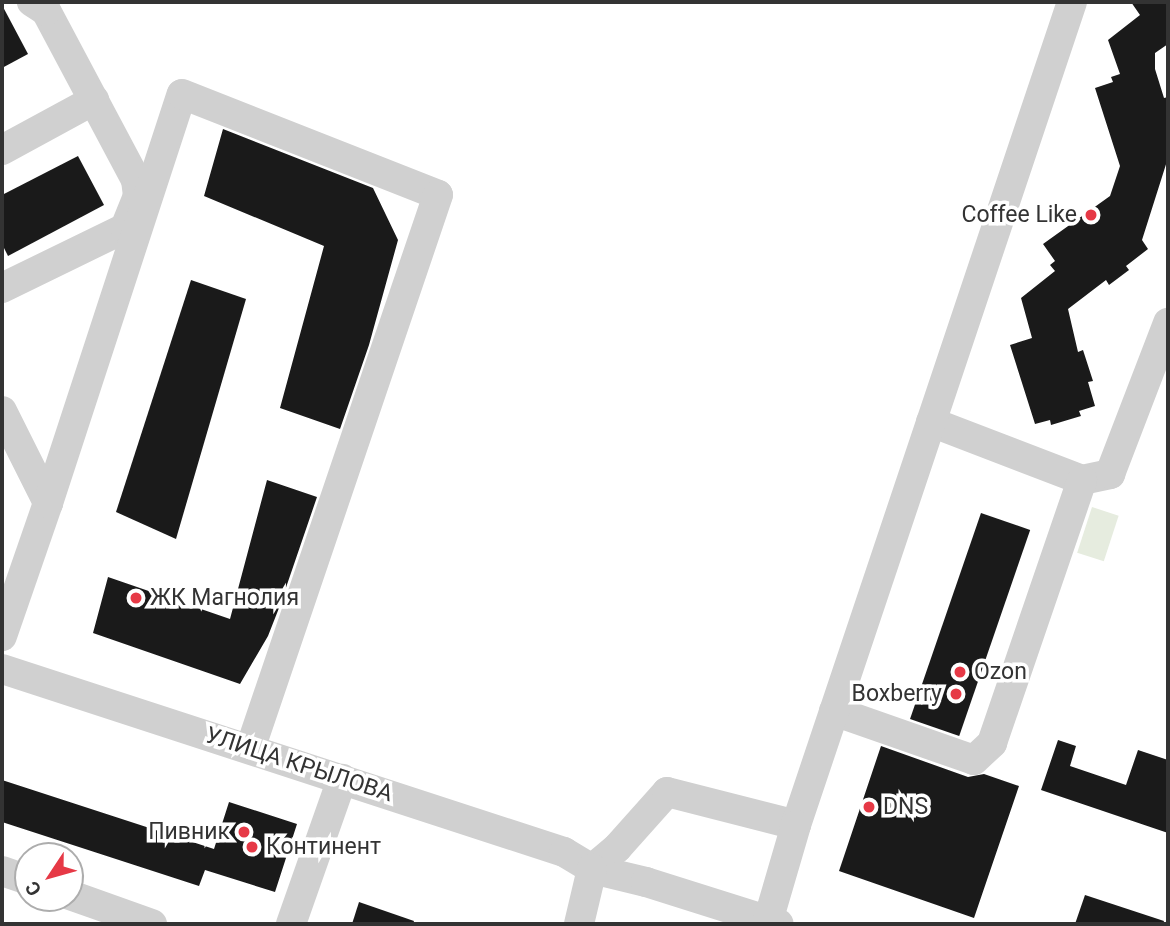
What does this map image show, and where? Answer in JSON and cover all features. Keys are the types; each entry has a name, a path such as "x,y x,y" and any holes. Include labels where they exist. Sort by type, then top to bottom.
{"street":[{"path":"2,288 125,228 133,214 138,196 136,180 46,11 33,2"},
{"path":"774,923 796,825 1072,2"},
{"path":"2,636 183,94 438,195 250,749"},
{"path":"2,150 94,100"},
{"path":"931,422 1082,480 1110,474 1168,323"},
{"path":"2,411 48,503"},
{"path":"834,711 974,760 992,744 1082,480"},
{"name":"УЛИЦА КРЫЛОВА","path":"2,669 564,852 592,869 646,882 774,923"},
{"path":"291,924 342,779"},
{"path":"579,924 592,869 617,848 667,792 796,825"},
{"path":"84,900 152,924"}],"shaded area":[{"path":"1092,507 1119,516 1104,561 1077,553"}],"building":[{"path":"1131,2 1168,2 1168,44 1155,53 1155,69 1164,98 1168,97 1168,158 1142,240 1148,249 1126,266 1129,270 1109,285 1106,280 1068,309 1078,352 1083,350 1093,381 1088,382 1095,406 1079,411 1081,416 1051,425 1050,420 1035,424 1010,345 1032,338 1021,298 1055,271 1050,265 1055,261 1043,244 1110,196 1120,166 1095,88 1113,82 1111,77 1120,74 1108,40 1140,15"},
{"path":"2,5 28,54 2,68"},
{"path":"223,129 373,188 398,240 369,345 340,429 280,408 324,246 204,196"},
{"path":"78,156 104,205 8,256 2,244 2,195"},
{"path":"191,280 246,299 176,539 116,512"},
{"name":"ЖК Магнолия","path":"267,480 317,497 268,636 240,684 93,633 108,577 230,619"},
{"path":"981,513 1030,530 959,736 910,719"},
{"path":"1058,740 1076,746 1070,766 1126,785 1138,750 1168,760 1168,833 1041,790"},
{"path":"881,746 968,777 984,774 1019,786 974,918 839,871"},
{"path":"2,780 214,849 229,802 297,824 275,892 205,870 199,886 84,849 84,842 64,842 2,822"},
{"path":"1085,895 1164,921 1163,924 1075,924"},
{"path":"359,902 414,921 413,924 352,924"}],"place":[{"name":"Coffee Like","path":"1091,215"},
{"name":"ЖК Магнолия","path":"136,598"},
{"name":"Ozon","path":"960,672"},
{"name":"Boxberry","path":"956,694"},
{"name":"DNS","path":"869,807"},
{"name":"Пивник","path":"244,832"},
{"name":"Континент","path":"252,847"}]}
